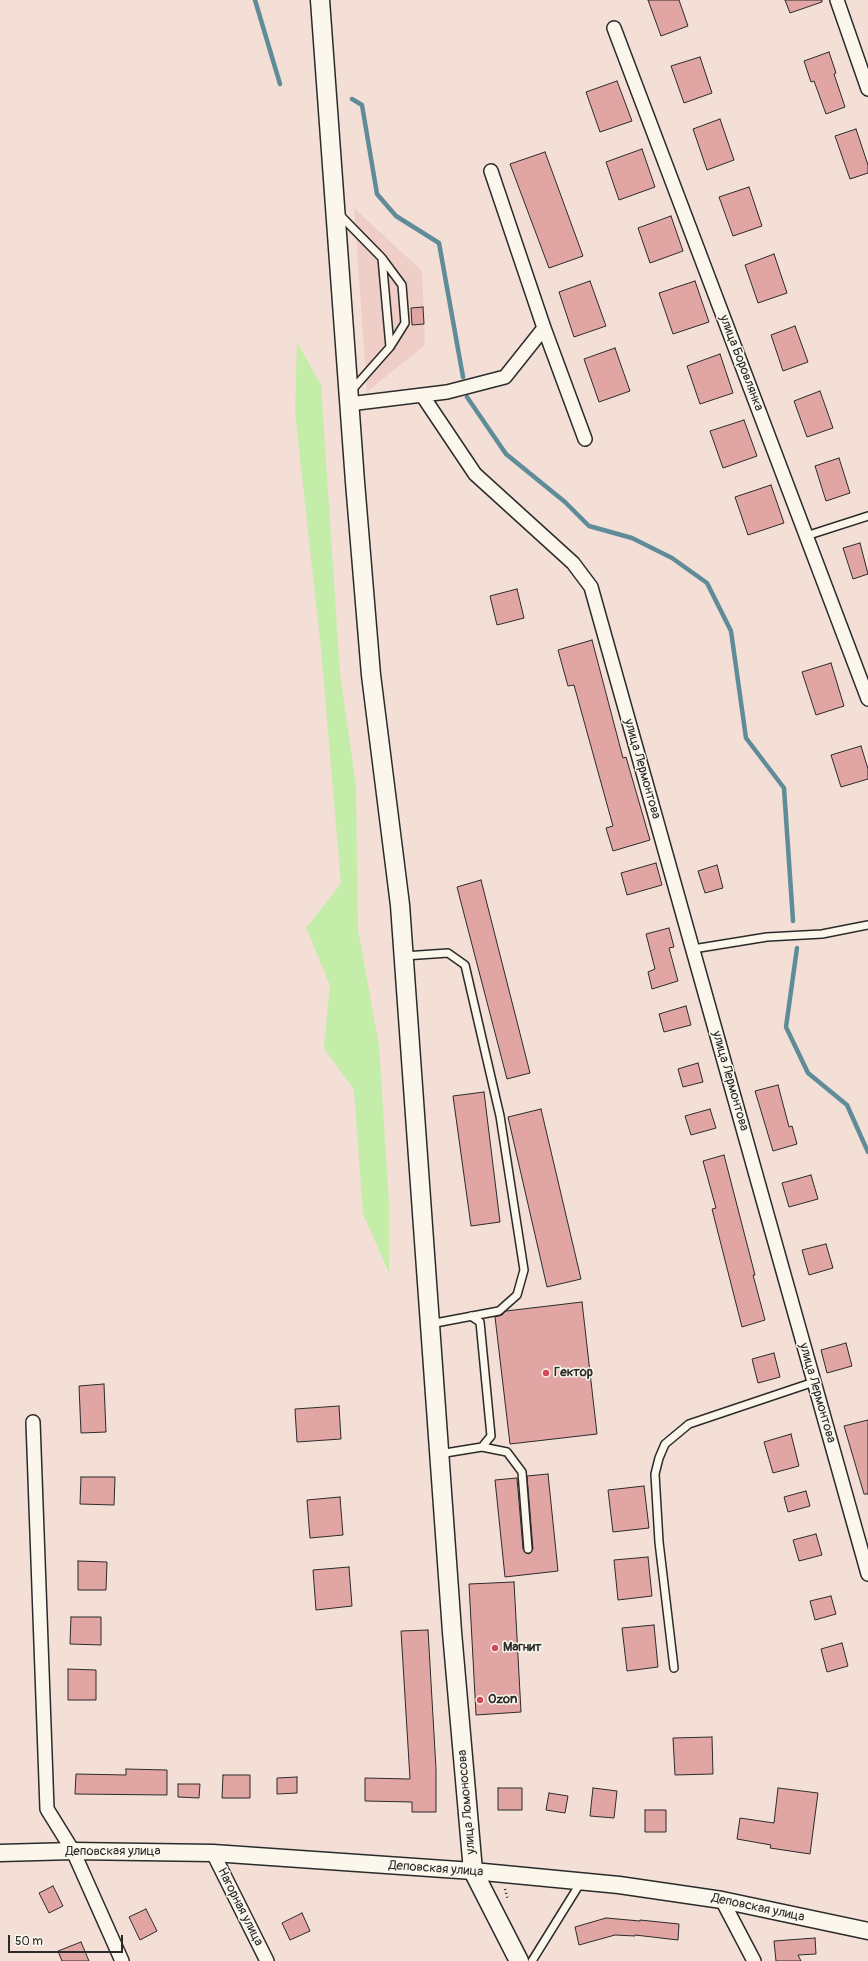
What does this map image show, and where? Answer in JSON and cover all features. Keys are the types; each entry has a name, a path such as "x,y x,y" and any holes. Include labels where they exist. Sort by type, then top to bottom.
{"main road":[{"name":"улица Ломоносова","path":"320,0 371,675 400,905 452,1632 473,1871 520,1961"}],"street":[{"path":"837,0 868,89"},
{"name":"улица Боровлянка","path":"614,28 868,699"},
{"path":"491,172 544,328 585,439"},
{"path":"349,399 448,392 505,377 544,328"},
{"name":"улица Лермонтова","path":"422,395 475,474 573,563 591,587 868,1574"},
{"path":"33,1422 47,1809 73,1851 122,1961"},
{"name":"Деповская улица","path":"0,1853 73,1851 213,1853 473,1871 581,1882 722,1900 868,1931"},
{"name":"Нагорная улица","path":"213,1853 267,1961"},
{"path":"722,1900 754,1961"}],"lane":[{"path":"336,210 382,258 402,285 405,323 390,347 349,399"},
{"path":"382,258 390,347"},
{"path":"806,536 868,516"},
{"path":"693,949 767,937 822,934 868,925"},
{"path":"404,956 448,953 465,965 500,1116 524,1270 517,1295 499,1311 430,1324"},
{"path":"471,1316 480,1322 491,1436 482,1447"},
{"path":"674,1668 659,1542 655,1474 659,1458 665,1444 689,1424 814,1382"},
{"path":"439,1454 482,1447 507,1452 522,1472 528,1549"},
{"path":"532,1961 581,1882"}],"path":[{"path":"504,1885 509,1906"}],"shaded area":[{"path":"354,208 422,271 425,345 367,392"}],"green space":[{"path":"297,342 321,385 340,673 356,786 358,929 379,1046 389,1202 389,1273 363,1214 354,1090 324,1048 330,985 306,928 341,884 321,649 295,413"}],"building":[{"path":"648,0 679,0 688,26 661,36"},
{"path":"785,0 822,0 822,2 790,13"},
{"path":"829,52 836,73 834,74 845,107 826,114 814,81 811,82 804,61"},
{"path":"700,57 712,93 684,103 671,66"},
{"path":"617,81 632,121 600,132 586,92"},
{"path":"720,119 734,160 707,170 693,129"},
{"path":"856,129 868,165 868,173 850,179 835,136"},
{"path":"642,149 655,187 619,200 606,162"},
{"path":"545,152 583,256 549,268 510,164"},
{"path":"749,187 762,226 733,236 719,197"},
{"path":"671,216 683,251 650,263 638,228"},
{"path":"774,254 787,293 758,303 745,265"},
{"path":"590,281 606,326 574,337 559,292"},
{"path":"695,281 709,322 673,334 659,293"},
{"path":"423,307 424,324 412,325 411,308"},
{"path":"795,326 808,362 783,371 771,335"},
{"path":"615,348 630,391 599,402 584,359"},
{"path":"720,354 733,393 700,404 687,366"},
{"path":"820,391 833,428 807,437 794,401"},
{"path":"744,420 757,456 723,468 710,431"},
{"path":"839,458 850,493 826,501 815,466"},
{"path":"771,485 784,523 748,535 735,497"},
{"path":"860,543 868,574 853,579 843,548"},
{"path":"517,589 524,618 497,625 490,596"},
{"path":"592,640 623,758 626,757 650,840 613,851 606,828 613,826 574,685 568,686 558,650"},
{"path":"831,663 844,706 816,715 802,672"},
{"path":"861,746 868,769 868,779 841,787 831,755"},
{"path":"656,863 662,885 627,895 621,873"},
{"path":"717,865 723,888 705,893 698,871"},
{"path":"481,880 530,1073 507,1079 457,887"},
{"path":"669,928 674,947 669,948 678,981 652,989 648,972 655,969 646,934"},
{"path":"686,1006 691,1025 664,1032 659,1014"},
{"path":"698,1063 703,1082 683,1087 678,1069"},
{"path":"778,1085 789,1127 792,1126 797,1144 773,1151 755,1091"},
{"path":"484,1092 500,1222 471,1226 453,1096"},
{"path":"541,1109 581,1279 547,1287 508,1117"},
{"path":"710,1109 716,1128 691,1135 685,1116"},
{"path":"724,1155 765,1320 742,1327 712,1209 716,1208 703,1161"},
{"path":"811,1175 818,1199 789,1207 782,1183"},
{"path":"826,1244 833,1268 809,1275 802,1250"},
{"name":"Гектор","path":"582,1302 597,1434 510,1444 495,1317 502,1315 506,1311"},
{"path":"846,1343 852,1366 827,1373 821,1350"},
{"path":"774,1353 780,1377 758,1383 752,1359"},
{"path":"104,1384 106,1432 81,1433 79,1386"},
{"path":"339,1406 341,1439 297,1442 295,1409"},
{"path":"868,1420 868,1494 864,1494 844,1426"},
{"path":"791,1434 799,1466 773,1473 764,1442"},
{"path":"548,1474 558,1571 505,1577 495,1480 517,1478 523,1549 529,1554 533,1549 527,1476"},
{"path":"81,1477 115,1477 114,1505 80,1504"},
{"path":"644,1486 649,1528 613,1532 608,1490"},
{"path":"806,1491 810,1506 788,1512 784,1497"},
{"path":"340,1497 343,1535 310,1538 307,1500"},
{"path":"816,1534 822,1555 799,1561 793,1540"},
{"path":"648,1557 652,1596 618,1600 614,1560"},
{"path":"78,1561 107,1562 106,1590 78,1590"},
{"path":"349,1567 352,1606 316,1610 313,1570"},
{"name":"Магнит","path":"514,1582 521,1712 476,1715 469,1584"},
{"path":"831,1596 836,1614 815,1620 810,1601"},
{"path":"71,1617 101,1617 101,1645 70,1644"},
{"path":"654,1625 658,1667 627,1671 622,1628"},
{"path":"428,1630 436,1769 436,1812 412,1812 412,1802 365,1801 365,1778 410,1779 401,1631"},
{"path":"842,1643 848,1666 827,1672 821,1649"},
{"path":"68,1669 96,1670 96,1700 68,1700"},
{"path":"712,1737 713,1774 675,1775 673,1738"},
{"path":"126,1769 167,1770 167,1795 75,1794 76,1774 126,1775"},
{"path":"223,1775 250,1775 250,1798 222,1798"},
{"path":"297,1777 297,1793 277,1794 277,1778"},
{"path":"178,1784 200,1784 199,1798 178,1797"},
{"path":"498,1788 522,1788 522,1810 498,1810"},
{"path":"593,1788 617,1791 614,1818 590,1816"},
{"path":"778,1788 818,1793 810,1854 770,1848 771,1845 737,1839 740,1818 774,1823"},
{"path":"549,1793 568,1796 565,1813 546,1810"},
{"path":"645,1810 666,1810 666,1832 645,1832"},
{"path":"53,1886 63,1906 49,1913 39,1893"},
{"path":"146,1909 157,1931 140,1940 129,1917"},
{"path":"302,1913 310,1931 290,1940 282,1923"},
{"path":"606,1918 679,1924 678,1940 635,1935 615,1935 579,1945 575,1927"},
{"path":"815,1938 816,1954 798,1955 801,1961 776,1961 774,1941"},
{"path":"81,1942 89,1961 62,1961 58,1951"}],"waterway":[{"path":"255,0 280,84"},
{"path":"352,99 362,105 377,194 396,216 439,243 463,377"},
{"path":"467,397 506,454 565,502 589,526 632,538 672,558 707,583 731,631 746,738 784,788 793,921"},
{"path":"797,948 786,1027 808,1073 847,1105 868,1152"}],"place":[{"name":"Гектор","path":"546,1373"},
{"name":"Магнит","path":"495,1648"},
{"name":"Ozon","path":"480,1700"}]}
